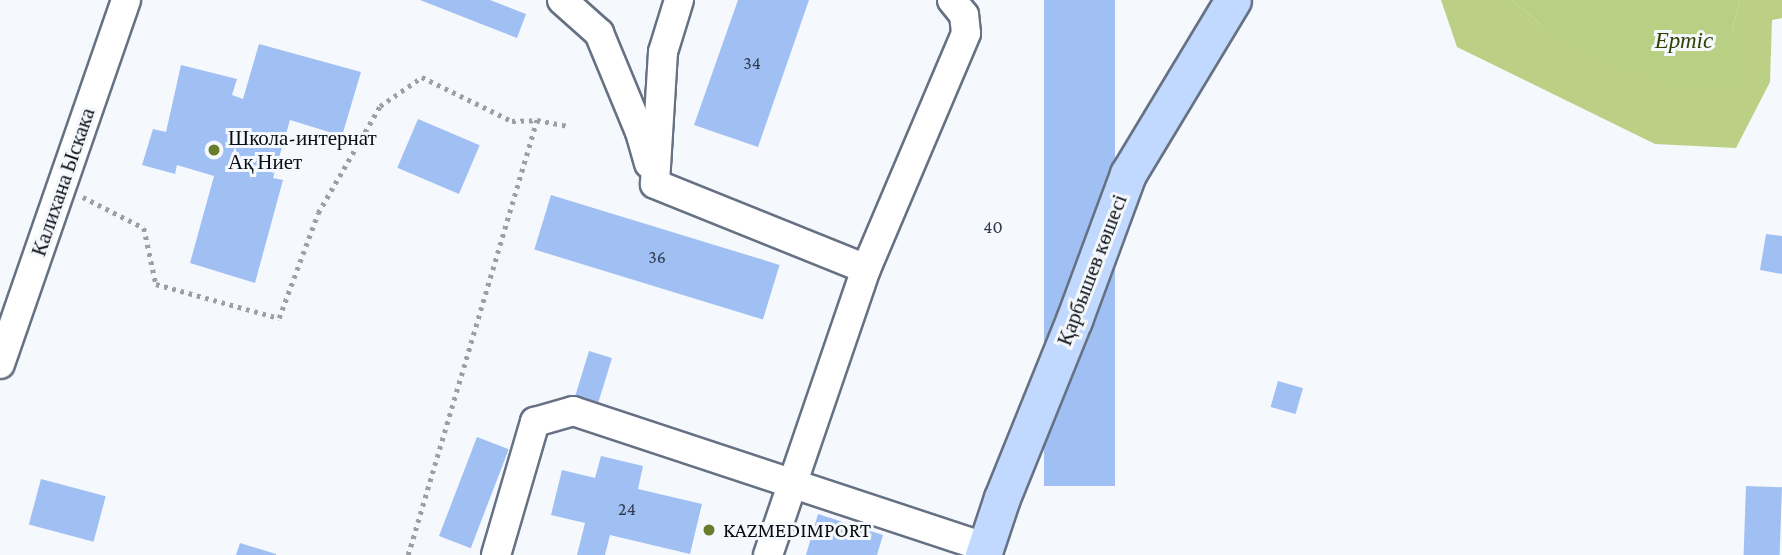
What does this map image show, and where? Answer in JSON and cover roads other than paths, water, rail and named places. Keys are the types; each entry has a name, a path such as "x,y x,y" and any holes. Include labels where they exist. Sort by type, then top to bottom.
{"main road":[{"name":"Қарбышев көшесі","path":"984,551 1128,174 1233,0"}],"street":[{"name":"Калихана Ыскака","path":"0,364 125,0"},
{"path":"562,0 599,33 640,132 655,184"},
{"path":"655,184 663,52 678,0"},
{"path":"768,555 866,270 966,33 964,15 952,0"},
{"path":"655,184 866,270"},
{"path":"496,555 535,422 573,411 984,551"}],"water":[{"name":"Ертіс","path":"1512,0 1740,0 1732,30 1732,82 1662,81 1543,26"}],"place":[{"name":"Школа-интернат Ақ Ниет","path":"214,150"},
{"name":"KAZMEDIMPORT","path":"709,530"}]}
